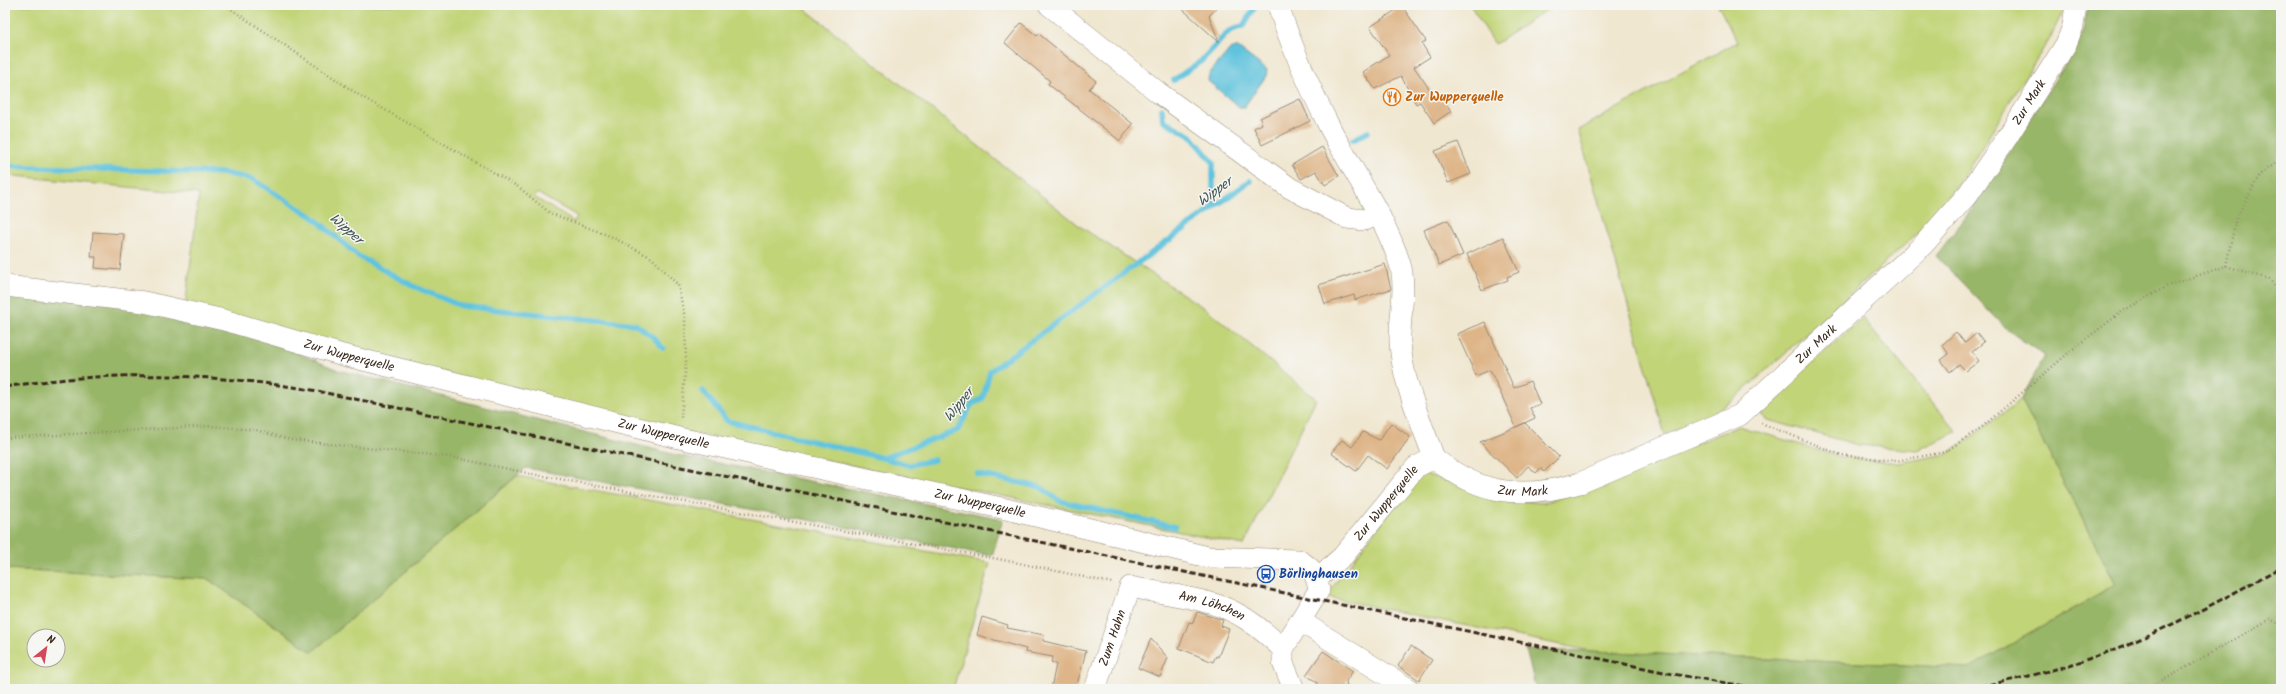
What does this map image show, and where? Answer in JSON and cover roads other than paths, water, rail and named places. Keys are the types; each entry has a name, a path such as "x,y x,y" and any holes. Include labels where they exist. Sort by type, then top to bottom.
{"street":[{"path":"1049,5 1159,93 1290,188 1347,218 1364,220 1379,215"},
{"name":"Zur Wupperquelle","path":"5,286 158,305 224,320 343,355 679,438 1006,509 1208,557 1298,560 1309,566 1317,579 1343,556 1416,466 1434,458 1403,369 1400,342 1402,292 1400,265 1379,215 1328,125 1297,58 1278,5"},
{"name":"Zur Mark","path":"1434,458 1451,472 1484,486 1529,494 1554,490 1580,483 1740,415 1923,244 1968,194 2008,136 2066,44 2073,26 2076,5"},
{"path":"1294,689 1283,663 1283,649 1319,590 1317,579"},
{"name":"Am Löhchen","path":"1130,587 1220,606 1244,617 1267,634 1283,649"},
{"name":"Zum Hahn","path":"1094,689 1130,587"},
{"path":"1300,621 1409,689"}],"water":[{"path":"1231,48 1238,48 1267,70 1266,76 1244,107 1239,107 1208,81 1209,74"}],"waterway":[{"path":"1174,80 1201,61 1229,31 1243,26 1256,5"},
{"path":"1162,109 1163,120 1191,136 1213,162 1213,208"},
{"name":"Wipper","path":"1353,140 1368,132"},
{"name":"Wipper","path":"5,166 223,173 252,179 313,217 358,256 413,286 461,306 635,324 653,337 663,348"},
{"name":"Wipper","path":"703,391 727,421 883,458 958,430 972,404 983,398 990,371 1250,181"},
{"path":"883,458 909,465 934,460"},
{"path":"977,474 1040,487 1060,501 1175,527"}],"railway":[{"path":"5,387 82,378 158,376 235,380 312,390 1673,674 1762,689"},
{"path":"1963,689 2034,675 2127,645 2183,619 2281,567"}],"place":[{"name":"Zur Wupperquelle","path":"1392,97"},
{"name":"Börlinghausen","path":"1266,574"}]}
